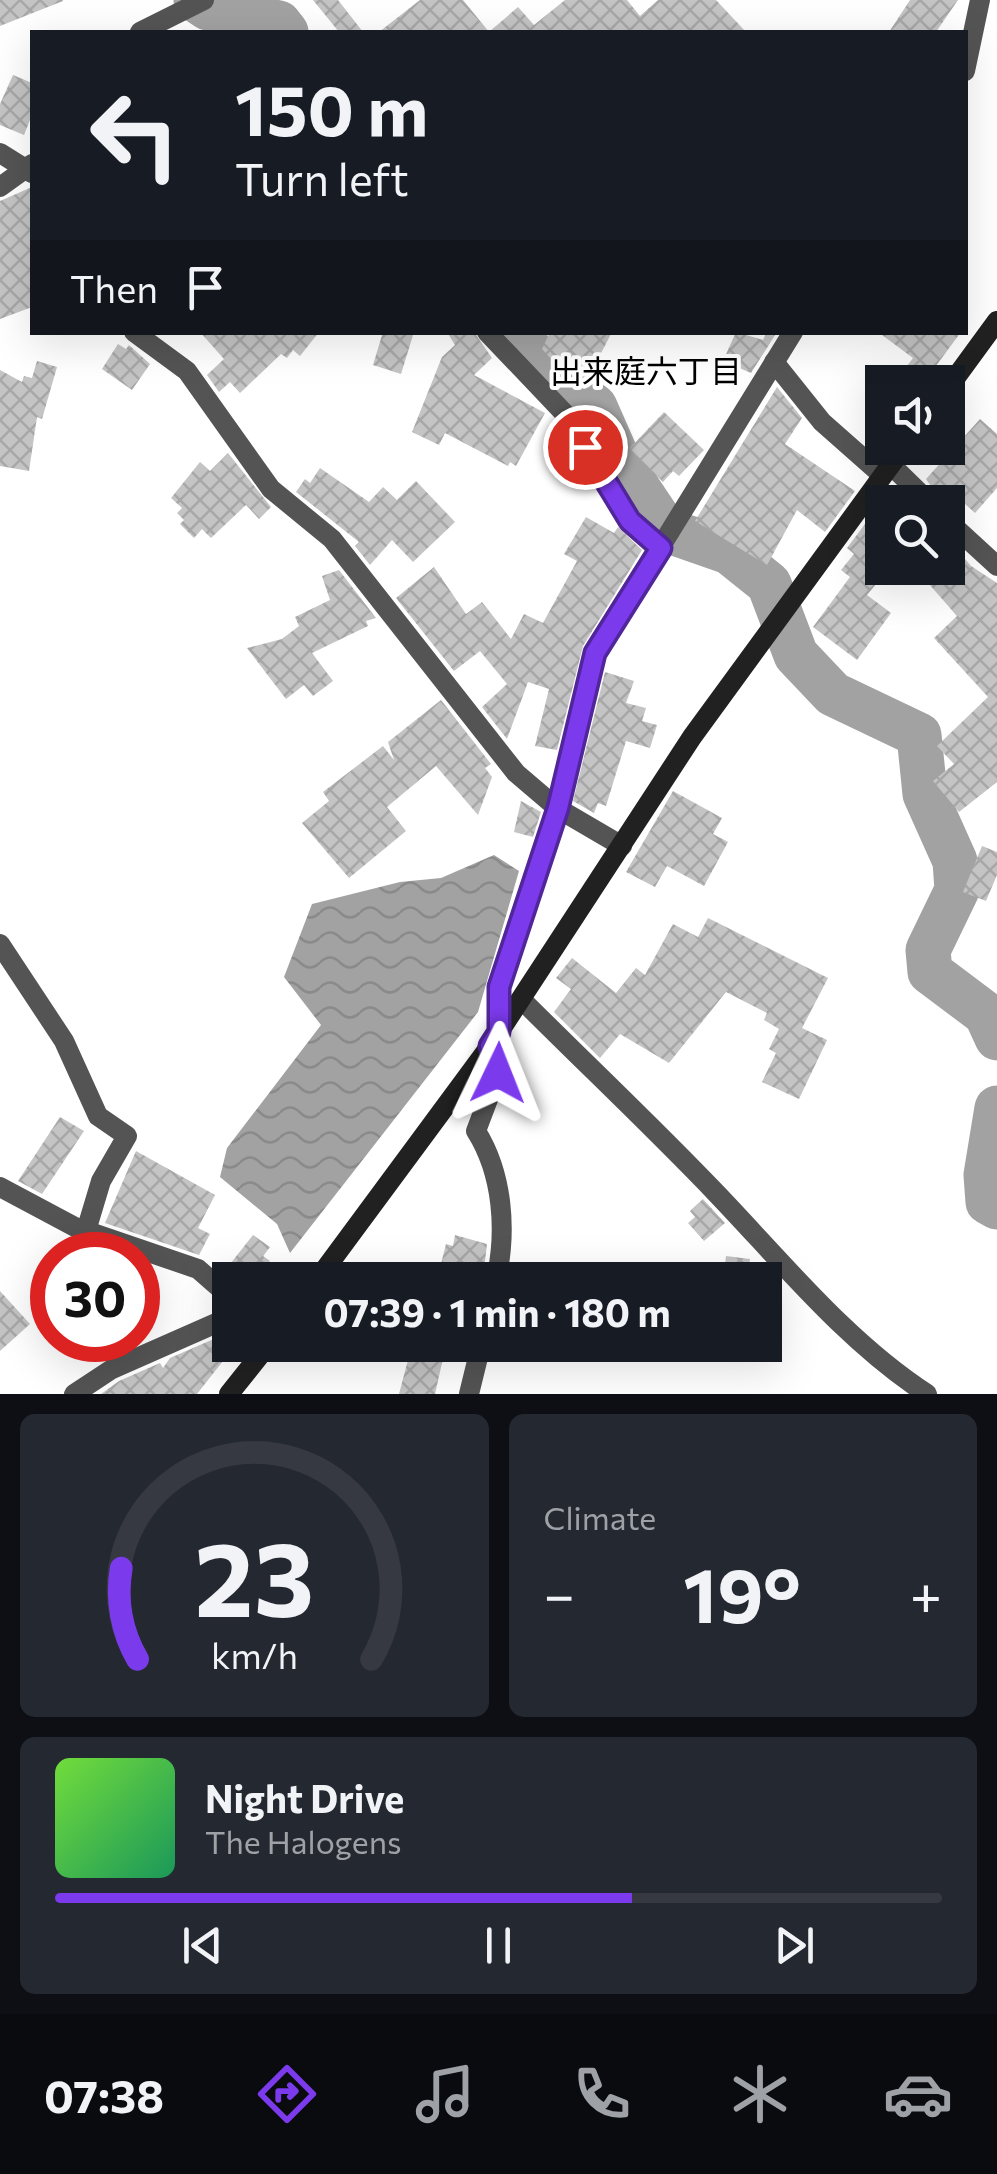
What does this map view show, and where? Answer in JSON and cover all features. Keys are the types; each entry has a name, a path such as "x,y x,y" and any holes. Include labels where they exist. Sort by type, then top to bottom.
{"street":[{"path":"157,0 176,15"},
{"path":"144,30 204,0"},
{"path":"968,57 980,0"},
{"path":"0,153 30,168"},
{"path":"0,186 30,169"},
{"path":"965,365 997,321"},
{"path":"138,335 187,372 225,419 271,489 332,539 516,772 558,808 622,846"},
{"path":"490,335 567,416 630,521 663,544"},
{"path":"500,1262 505,1242 490,1154 476,1131 498,1073 495,1039 499,987 558,808 595,653 791,335"},
{"path":"774,362 822,422 865,447"},
{"path":"330,1262 495,1039 772,626 890,465"},
{"path":"895,465 913,485"},
{"path":"965,537 997,566"},
{"path":"0,944 64,1041 98,1116 127,1136 101,1182 86,1231"},
{"path":"522,1000 716,1193 788,1272 888,1365 927,1394"},
{"path":"0,1187 86,1231 198,1269 212,1281"},
{"path":"74,1394 112,1369 212,1326"},
{"path":"228,1394 254,1362"},
{"path":"469,1394 477,1362"}],"water":[{"path":"494,855 519,871 478,1012 290,1253 277,1224 220,1177 227,1148 321,1025 284,977 312,904 400,882 441,878"}],"building":[{"path":"0,0 63,0 63,1 0,26"},
{"path":"313,0 338,0 361,30 337,30"},
{"path":"420,0 463,0 487,30 382,30"},
{"path":"565,0 627,0 640,16 658,0 716,0 744,30 491,30 518,7 534,25"},
{"path":"910,0 958,0 937,30 890,30"},
{"path":"13,75 30,82 30,120 24,135 0,125 0,104"},
{"path":"30,188 30,308 0,319 0,201"},
{"path":"203,335 317,335 300,356 293,350 287,358 281,354 240,393 230,382 219,392 207,375 224,359"},
{"path":"382,335 413,335 401,374 373,365"},
{"path":"449,335 476,335 492,358 474,375 545,413 516,466 510,462 508,466 445,433 439,445 412,432 442,357 455,345"},
{"path":"549,335 610,335 586,382 562,371 542,349"},
{"path":"735,335 763,340 766,335 775,335 751,373 723,361"},
{"path":"882,335 959,335 937,365 908,365 913,358"},
{"path":"118,344 126,349 129,345 150,364 132,390 102,369"},
{"path":"37,361 57,367 42,419 37,417 29,471 0,466 0,370 22,382 24,376 32,378"},
{"path":"777,387 802,418 785,444 855,491 825,532 797,510 767,565 695,521"},
{"path":"664,412 704,450 679,476 673,471 663,482 629,449"},
{"path":"980,419 997,434 997,488 975,513 965,504 965,485 930,485 926,479 939,465 965,465 965,436"},
{"path":"228,453 271,507 259,519 246,505 211,538 202,529 194,538 180,524 184,520 177,513 182,508 171,498 200,462 210,471"},
{"path":"320,468 369,502 383,487 397,500 416,481 455,522 413,562 392,540 370,565 355,546 359,542 296,492 305,479 310,483"},
{"path":"586,517 614,533 618,527 642,550 583,646 557,750 535,746 549,689 528,682 507,739 482,707 507,684 480,651 454,671 396,598 434,567 466,614 482,602 511,639 524,614 543,623 577,561 564,554"},
{"path":"865,524 865,585 875,585 867,595 891,613 857,660 813,627 850,577 841,570 854,554 847,548"},
{"path":"965,559 997,583 997,782 959,812 933,781 954,764 937,746 988,697 934,638 957,616 930,585 965,585"},
{"path":"339,570 376,618 366,621 368,626 312,653 333,681 313,696 304,685 286,699 247,648 282,639 299,626 295,617 330,600 322,576"},
{"path":"605,672 634,681 626,703 646,708 642,721 657,725 650,748 626,741 606,806 598,803 594,813 573,801"},
{"path":"441,700 491,764 485,768 492,777 478,815 436,766 387,807 406,831 349,878 302,823 329,801 323,792 383,746 394,760 388,742"},
{"path":"673,791 722,818 713,834 728,842 704,886 667,866 655,887 626,872"},
{"path":"521,801 541,812 533,837 514,832"},
{"path":"982,846 997,852 997,875 986,901 963,892"},
{"path":"708,918 828,978 802,1028 827,1040 799,1099 762,1082 776,1053 769,1049 779,1029 764,1020 767,1013 726,992 669,1063 620,1034 600,1058 554,1012 571,989 556,978 572,958 616,993 636,968 645,975 673,924 698,937"},
{"path":"60,1117 84,1131 42,1194 18,1181"},
{"path":"136,1151 215,1195 198,1228 210,1234 199,1255 160,1242 160,1232 131,1232 105,1223"},
{"path":"703,1199 725,1223 704,1241 688,1223 695,1217 690,1211"},
{"path":"253,1235 270,1247 263,1256 269,1262 232,1262"},
{"path":"455,1235 487,1244 485,1262 442,1262 446,1244 453,1246"},
{"path":"726,1256 750,1259 750,1262 725,1262"},
{"path":"0,1291 30,1324 0,1351"},
{"path":"212,1340 212,1362 222,1362 197,1394 101,1394 119,1381 160,1363 163,1368 170,1358"},
{"path":"407,1362 442,1362 435,1394 399,1394"}],"waterway":[{"path":"196,0 208,8 279,23 284,30"},
{"path":"517,335 547,369 595,407 617,457 666,530 729,552 769,584 796,655 833,694 919,735 925,794 955,861 957,890 928,950 930,972 986,1014 997,1038"},
{"path":"997,1108 986,1175 988,1202 997,1207"}],"district":[{"name":"出来庭六丁目","path":"646,372"}],"route":[{"path":"498,1073 490,1046 499,1032 499,987 558,808 595,653 661,548 630,521 585,447"}]}
